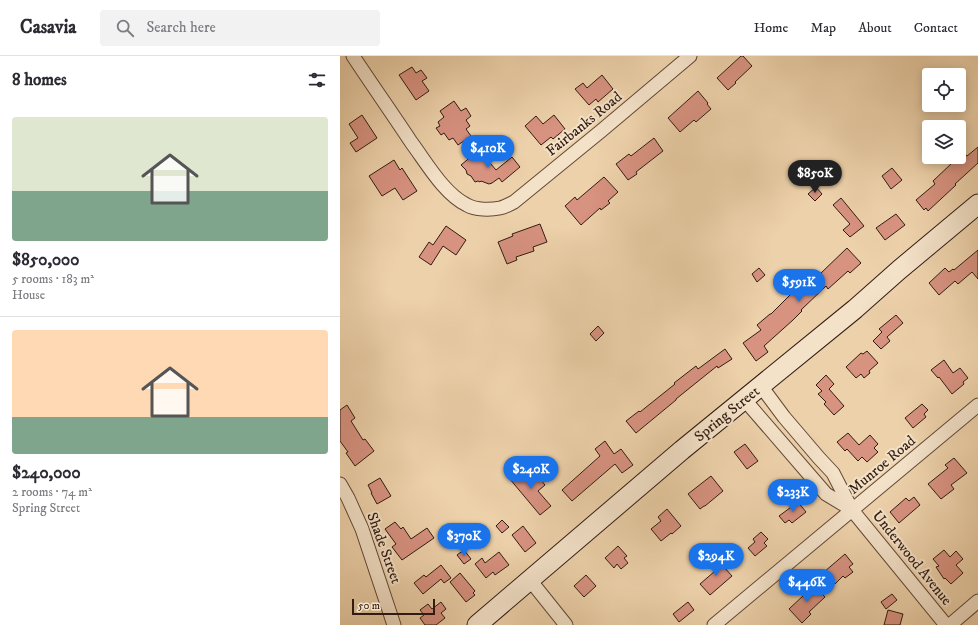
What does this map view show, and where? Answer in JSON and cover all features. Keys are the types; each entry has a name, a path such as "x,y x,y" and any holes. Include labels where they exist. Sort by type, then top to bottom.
{"main road":[{"name":"Spring Street","path":"477,625 676,455 855,309 978,204"}],"street":[{"name":"Fairbanks Road","path":"353,56 409,138 448,191 457,200 476,209 501,208 514,202 601,132 690,56"},
{"name":"Underwood Avenue","path":"760,386 784,417 833,473 852,510 946,625"},
{"name":"Underwood Avenue","path":"744,399 826,494 852,510"},
{"name":"Munroe Road","path":"714,625 978,405"},
{"name":"Shade Street","path":"340,484 362,529 394,625"},
{"path":"530,580 566,625"},
{"path":"950,625 978,602"}],"building":[{"path":"741,56 743,56 752,66 728,90 717,78"},
{"path":"412,67 416,73 421,70 427,78 422,81 429,91 416,100 399,75"},
{"path":"602,75 613,89 598,102 596,99 589,105 575,89 583,83 587,88"},
{"path":"698,91 711,109 696,122 694,120 680,132 668,118"},
{"path":"454,101 461,111 466,108 471,116 466,120 470,126 466,129 471,136 458,145 453,138 449,140 444,133 441,135 436,128 440,126 438,122 444,117 440,111"},
{"path":"362,115 377,138 356,152 350,143 358,138 349,124"},
{"path":"554,115 565,129 553,139 551,137 541,145 525,126 536,116 543,124"},
{"path":"654,138 663,151 628,180 616,164 629,154 631,156"},
{"path":"978,147 978,163 928,211 926,208 924,210 916,200 935,184 933,181 951,164 966,164 966,155 967,156"},
{"path":"479,150 496,170 512,157 520,167 502,182 499,178 489,184 481,181 475,182 461,165"},
{"path":"394,160 400,170 402,168 417,191 403,200 395,188 382,196 369,176"},
{"path":"892,168 902,180 891,189 882,176"},
{"path":"604,177 618,192 608,201 610,203 601,210 600,208 581,225 565,206 575,197 577,200"},
{"path":"816,187 822,194 815,201 808,194"},
{"path":"841,198 864,226 850,237 843,230 850,224 833,205"},
{"path":"896,214 905,225 885,240 876,228"},
{"path":"540,224 547,242 533,247 534,251 516,257 517,260 507,264 498,242 513,236 512,234"},
{"path":"446,226 466,240 456,255 443,246 431,265 419,257 429,242 433,245"},
{"path":"847,248 861,263 850,273 848,271 828,289 826,286 801,310 802,311 793,320 764,346 768,352 756,361 743,343 761,330 757,325 771,314 804,281 808,286 821,275 820,274"},
{"path":"978,250 978,279 972,272 958,284 955,281 939,295 929,283 945,268 949,272 953,269 954,270"},
{"path":"759,268 765,275 757,282 752,274"},
{"path":"896,315 903,323 887,337 890,341 881,349 873,341 882,332 879,329"},
{"path":"598,326 604,333 596,341 590,334"},
{"path":"725,349 732,359 718,368 717,366 636,433 626,421 639,411 640,412 696,366 698,369"},
{"path":"867,351 878,363 864,378 861,374 856,378 846,367 861,353 863,354"},
{"path":"944,360 953,373 960,368 968,378 963,382 964,384 952,394 939,377 938,378 931,370"},
{"path":"826,375 834,384 829,389 844,406 834,415 824,404 826,402 818,394 822,391 816,385"},
{"path":"922,404 928,410 924,414 926,417 913,428 905,418"},
{"path":"347,405 355,418 351,421 363,440 365,439 374,451 355,466 346,453 348,452 340,441 340,410"},
{"path":"848,433 859,445 870,435 878,444 874,448 878,452 867,462 862,457 858,461 847,449 845,451 837,442"},
{"path":"605,441 614,454 621,449 633,465 622,473 615,464 572,501 562,490 600,456 595,449"},
{"path":"745,444 758,461 747,469 734,452"},
{"path":"954,458 967,473 951,485 954,489 941,499 928,484 948,468 945,465"},
{"path":"519,470 525,477 533,470 545,485 538,491 551,506 540,515 509,478"},
{"path":"711,476 723,491 700,509 688,494"},
{"path":"380,478 391,496 377,504 368,485"},
{"path":"914,497 920,505 899,523 890,512 906,498 909,501"},
{"path":"798,502 806,512 792,523 789,520 785,523 779,516"},
{"path":"667,509 681,526 661,541 651,529 661,521 658,517"},
{"path":"502,520 509,527 502,533 496,526"},
{"path":"395,522 401,529 403,527 411,539 427,528 434,538 402,560 392,547 396,544 385,529"},
{"path":"523,526 536,543 525,552 512,535"},
{"path":"761,532 768,539 764,543 767,546 755,556 748,548 755,542 753,539"},
{"path":"618,546 627,556 624,558 628,563 621,569 617,564 614,568 605,558"},
{"path":"464,550 471,559 464,564 457,555"},
{"path":"944,550 950,557 956,551 963,559 956,565 963,573 951,584 945,578 944,579 936,567 939,566 933,559"},
{"path":"499,552 509,565 495,575 493,572 486,578 475,564 482,558 485,563"},
{"path":"845,554 853,564 849,567 853,572 845,578 843,576 835,584 824,572"},
{"path":"715,557 732,576 710,595 700,584 715,571 708,563"},
{"path":"441,565 451,578 444,583 441,579 423,594 414,583 424,575 426,577"},
{"path":"460,573 475,591 473,593 475,595 466,602 450,582"},
{"path":"586,575 596,586 584,597 574,586"},
{"path":"811,582 825,597 809,612 811,614 802,623 789,609 805,594 802,591"},
{"path":"892,594 897,600 886,609 881,602"},
{"path":"441,602 446,609 441,613 445,618 436,625 425,625 420,618 424,615 420,610 428,604 432,609"},
{"path":"688,602 694,610 679,622 673,614"},
{"path":"888,610 903,614 900,625 884,625"}]}
